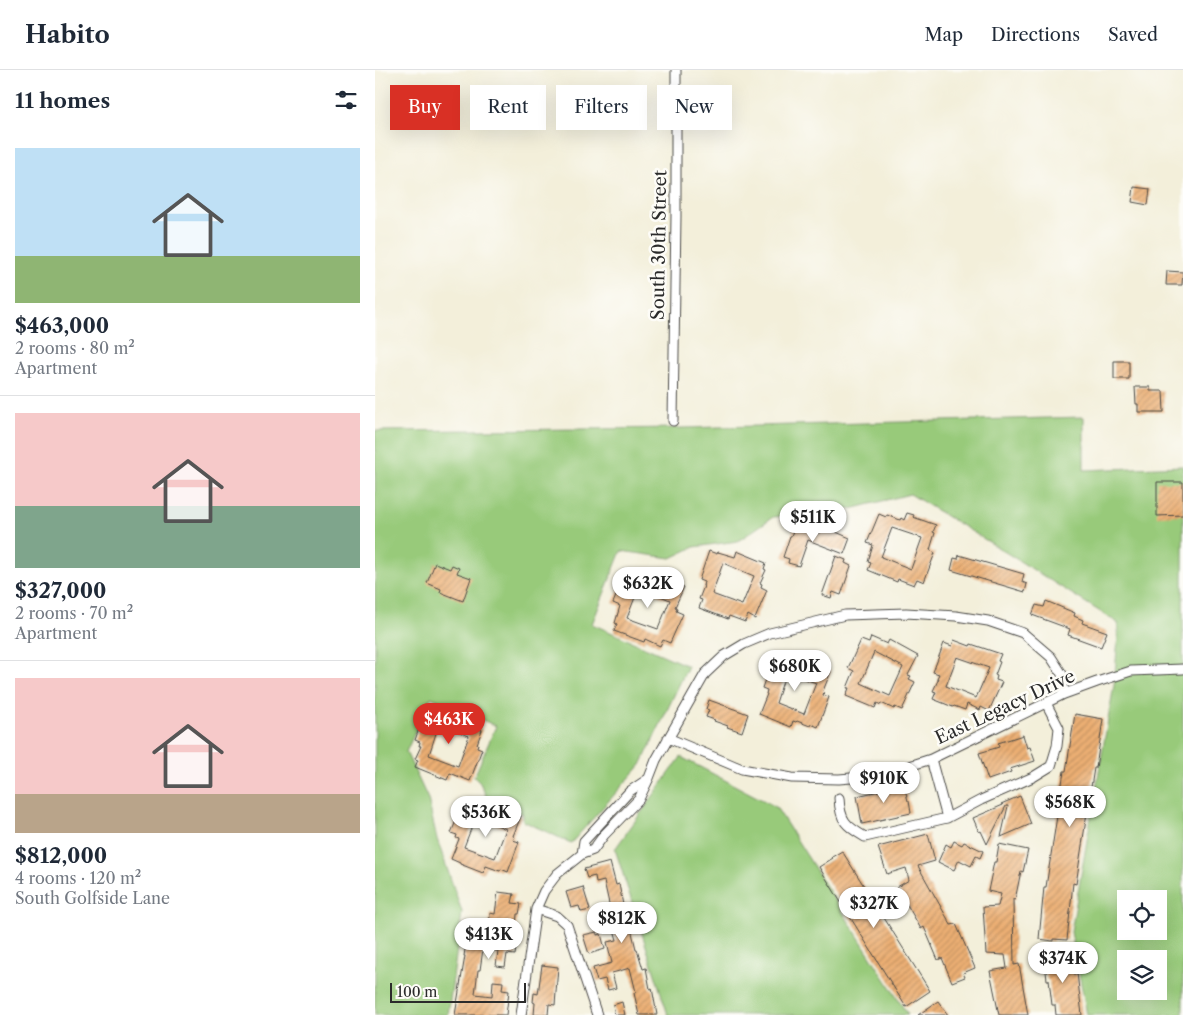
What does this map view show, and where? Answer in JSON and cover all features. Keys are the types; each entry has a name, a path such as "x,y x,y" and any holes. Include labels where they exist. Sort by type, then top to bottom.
{"street":[{"name":"South 30th Street","path":"673,421 676,70"},
{"path":"521,1015 536,909 544,890 557,874 582,854 593,850 604,835 639,799 656,760 705,674 724,656 744,644 770,633 845,615 905,613 956,616 988,621 1023,633 1051,657 1062,674 1064,694"},
{"name":"East Legacy Drive","path":"669,738 742,768 791,778 839,779 863,777 885,774 931,760 1064,694 1131,671 1183,669"},
{"path":"839,798 840,812 848,827 865,837 947,818 1033,777 1051,766 1057,746 1059,728 1046,703"},
{"path":"931,760 947,818"},
{"path":"582,854 584,841 630,791 649,778"},
{"path":"611,811 620,818"},
{"path":"536,909 557,916 567,925 597,1015"}],"green space":[{"path":"1084,417 1084,470 1183,466 1183,1015 1087,1015 1071,932 1114,685 1118,623 910,494 843,511 773,517 738,541 694,547 671,558 621,551 592,624 688,666 641,765 571,843 523,821 523,814 488,800 480,783 474,777 496,726 431,697 406,752 428,799 437,839 462,912 448,1015 375,1015 375,431 683,428"},
{"path":"681,757 776,807 908,1015 668,1015 615,849"}],"building":[{"path":"1134,187 1150,189 1148,205 1132,202"},
{"path":"1167,271 1183,272 1182,285 1166,285"},
{"path":"1114,361 1129,361 1129,379 1114,379"},
{"path":"1135,387 1150,387 1150,391 1163,391 1164,412 1138,412"},
{"path":"1157,482 1183,482 1183,515 1157,516"},
{"path":"907,513 936,525 930,550 935,553 924,582 917,579 914,585 898,579 897,582 868,570 871,563 868,562 873,545 867,543 879,514 904,520","holes":["892,528 922,538 911,569 881,557"]},
{"path":"822,526 850,538 844,554 808,540 799,566 788,563 789,559 783,557 794,528 801,531 802,528 819,533"},
{"path":"709,551 735,557 737,551 766,563 764,569 766,570 760,583 762,584 761,587 767,590 755,619 748,615 745,622 729,616 728,619 699,608 702,600 699,599 704,582 699,580","holes":["723,563 754,576 742,605 712,594"]},
{"path":"959,555 1024,574 1022,582 1027,584 1025,592 951,570 954,558 958,559"},
{"path":"836,556 846,560 845,563 851,566 841,595 833,592 831,598 822,595"},
{"path":"435,563 450,569 452,565 459,568 457,573 471,578 463,601 440,592 441,589 427,583"},
{"path":"625,575 632,578 633,575 650,581 653,575 684,587 675,607 677,608 676,611 683,614 670,643 663,640 660,646 645,639 644,642 614,631 620,606 613,603","holes":["639,587 670,600 658,629 627,618"]},
{"path":"1046,601 1075,613 1074,616 1083,620 1082,623 1107,632 1101,647 1068,635 1070,629 1032,615 1036,605 1044,607"},
{"path":"871,637 887,644 889,640 918,656 908,675 911,676 909,679 915,682 902,710 895,707 894,709 881,703 881,705 877,703 875,708 846,696 854,671 848,668 861,640 869,643","holes":["874,652 903,667 890,696 861,683"]},
{"path":"954,640 1001,654 995,675 997,676 996,680 1002,682 989,711 981,707 980,710 967,704 965,710 933,699 936,692 933,691 939,674 933,672 944,643 952,646","holes":["957,657 989,668 976,698 946,686"]},
{"path":"782,656 799,662 800,659 831,671 823,691 823,695 829,697 818,727 793,721 791,727 759,714 767,694 767,690 762,688 772,659 780,662","holes":["786,672 816,683 804,714 776,703"]},
{"path":"709,700 748,714 742,732 706,717 709,710 706,709"},
{"path":"436,708 452,714 453,711 482,722 480,729 482,730 477,747 482,749 470,781 450,773 447,780 415,767 418,760 415,759 421,746 419,746 420,742 415,740 425,712 434,714","holes":["439,724 469,736 458,766 429,755"]},
{"path":"1075,714 1103,719 1076,884 1073,883 1067,940 1053,939 1053,941 1039,939 1044,887 1046,887"},
{"path":"1023,735 1027,748 1030,747 1035,761 1010,769 1011,772 988,780 979,753 999,747 998,743"},
{"path":"904,785 911,813 862,824 857,796 879,791 879,789"},
{"path":"1020,796 1031,824 1001,837 1008,806 1006,806 987,844 973,818"},
{"path":"488,802 521,816 513,836 515,837 513,840 519,842 508,872 486,866 483,873 451,859 459,839 456,838 457,835 451,833 463,804 470,807 472,804 485,809","holes":["476,816 506,829 495,858 464,847"]},
{"path":"928,834 935,861 918,866 951,925 956,924 975,968 963,973 965,977 952,982 942,958 938,960 924,927 921,929 897,887 909,880 906,868 887,874 878,847"},
{"path":"954,841 962,845 964,842 983,851 980,858 976,856 971,866 959,860 954,870 938,862 946,844 951,847"},
{"path":"999,844 1028,850 1015,900 1013,899 1014,965 1019,964 1028,1015 999,1015 990,971 1007,968 1005,955 986,954 983,907 998,906 1001,894 988,891"},
{"path":"842,851 930,991 906,1007 819,867"},
{"path":"610,862 616,885 619,884 623,905 625,904 636,949 643,969 646,968 657,1015 639,1015 630,968 612,973 616,988 608,990 605,979 597,981 593,968 612,963 607,942 617,940 613,926 608,927 607,920 612,917 604,881 596,883 595,876 587,878 584,869"},
{"path":"583,887 590,910 581,912 579,906 571,908 566,892"},
{"path":"498,892 514,894 512,903 521,904 519,914 517,914 515,955 507,954 505,967 496,966 498,951 483,949 475,994 492,996 493,981 503,982 502,990 509,991 506,1015 455,1015 468,930 489,933 490,913 495,914"},
{"path":"597,932 597,935 601,934 605,949 589,954 583,935"},
{"path":"1072,953 1074,974 1077,973 1082,1015 1056,1015 1055,1005 1052,1005 1049,980 1047,980 1044,955"},
{"path":"542,965 558,967 555,1005 549,1004 548,1015 534,1015 534,993 538,994"},
{"path":"938,1001 948,1015 918,1015"},
{"path":"622,1002 625,1015 615,1015 613,1005"}]}
